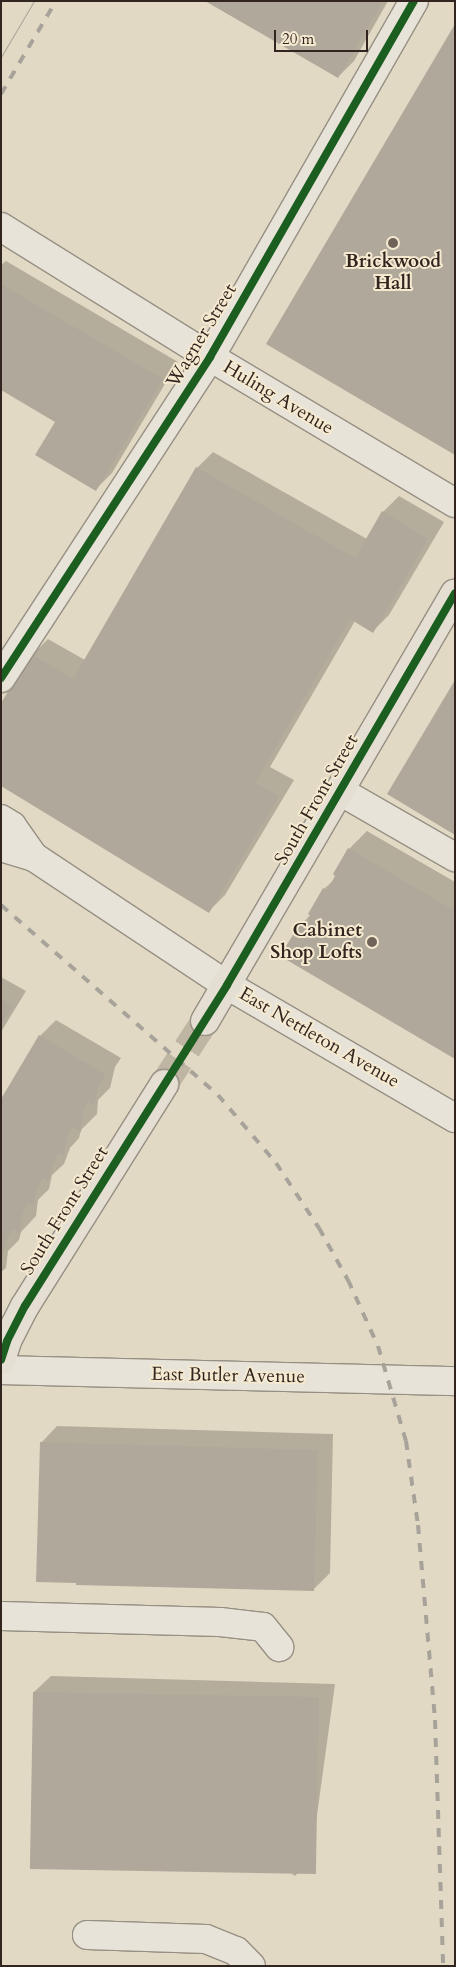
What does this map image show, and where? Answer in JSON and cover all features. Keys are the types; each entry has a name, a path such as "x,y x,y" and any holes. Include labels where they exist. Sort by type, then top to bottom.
{"main road":[{"name":"South Front Street","path":"205,1021 455,594"},
{"name":"South Front Street","path":"1,1360 6,1341 25,1306 164,1084"}],"street":[{"name":"Wagner Street","path":"1,678 210,357 414,1"},
{"name":"Huling Avenue","path":"1,227 210,357 455,503"},
{"path":"340,791 455,857"},
{"name":"East Nettleton Avenue","path":"1,819 12,826 34,857"},
{"name":"East Nettleton Avenue","path":"1,847 34,857 227,985 455,1118"},
{"name":"East Butler Avenue","path":"1,1370 455,1381"},
{"path":"1,1616 220,1622 263,1627 279,1647"},
{"path":"87,1935 206,1940 236,1951 251,1966"}],"building":[{"path":"205,1 383,1 338,78"},
{"path":"455,24 455,455 266,344"},
{"path":"1,284 163,379 96,491 35,455 55,422 1,390"},
{"path":"196,467 355,558 382,511 428,539 373,633 350,619 255,783 279,796 209,913 1,786 1,703 31,654 73,679"},
{"path":"455,680 455,835 387,794"},
{"name":"Cabinet Shop Lofts","path":"348,848 455,911 455,1059 280,956 299,925 304,928 311,916 308,914 323,888 327,890 335,876 333,874"},
{"path":"1,999 13,1006 1,1024"},
{"path":"39,1035 106,1075 99,1085 94,1105 88,1101 83,1112 81,1132 73,1127 67,1136 64,1156 58,1152 48,1181 43,1178 38,1187 33,1207 28,1203 23,1212 20,1234 13,1229 7,1238 1,1261 1,1099"},
{"path":"40,1442 318,1450 314,1591 76,1585 76,1583 36,1582"},
{"path":"33,1692 319,1697 316,1874 30,1869"}],"tunnel":[{"path":"164,1084 205,1021"}],"tram line":[{"path":"1,57 34,1"}],"railway":[{"path":"1,94 56,1"},
{"path":"1,905 218,1095 276,1163 319,1228 348,1280 378,1346 406,1441 418,1525 435,1720 443,1966"}],"cycle path":[{"path":"1,678 210,357 414,1"},
{"path":"1,1360 7,1341 25,1306 227,985 455,594"}],"place":[{"name":"Brickwood Hall","path":"393,243"},
{"name":"Cabinet Shop Lofts","path":"372,942"}]}
